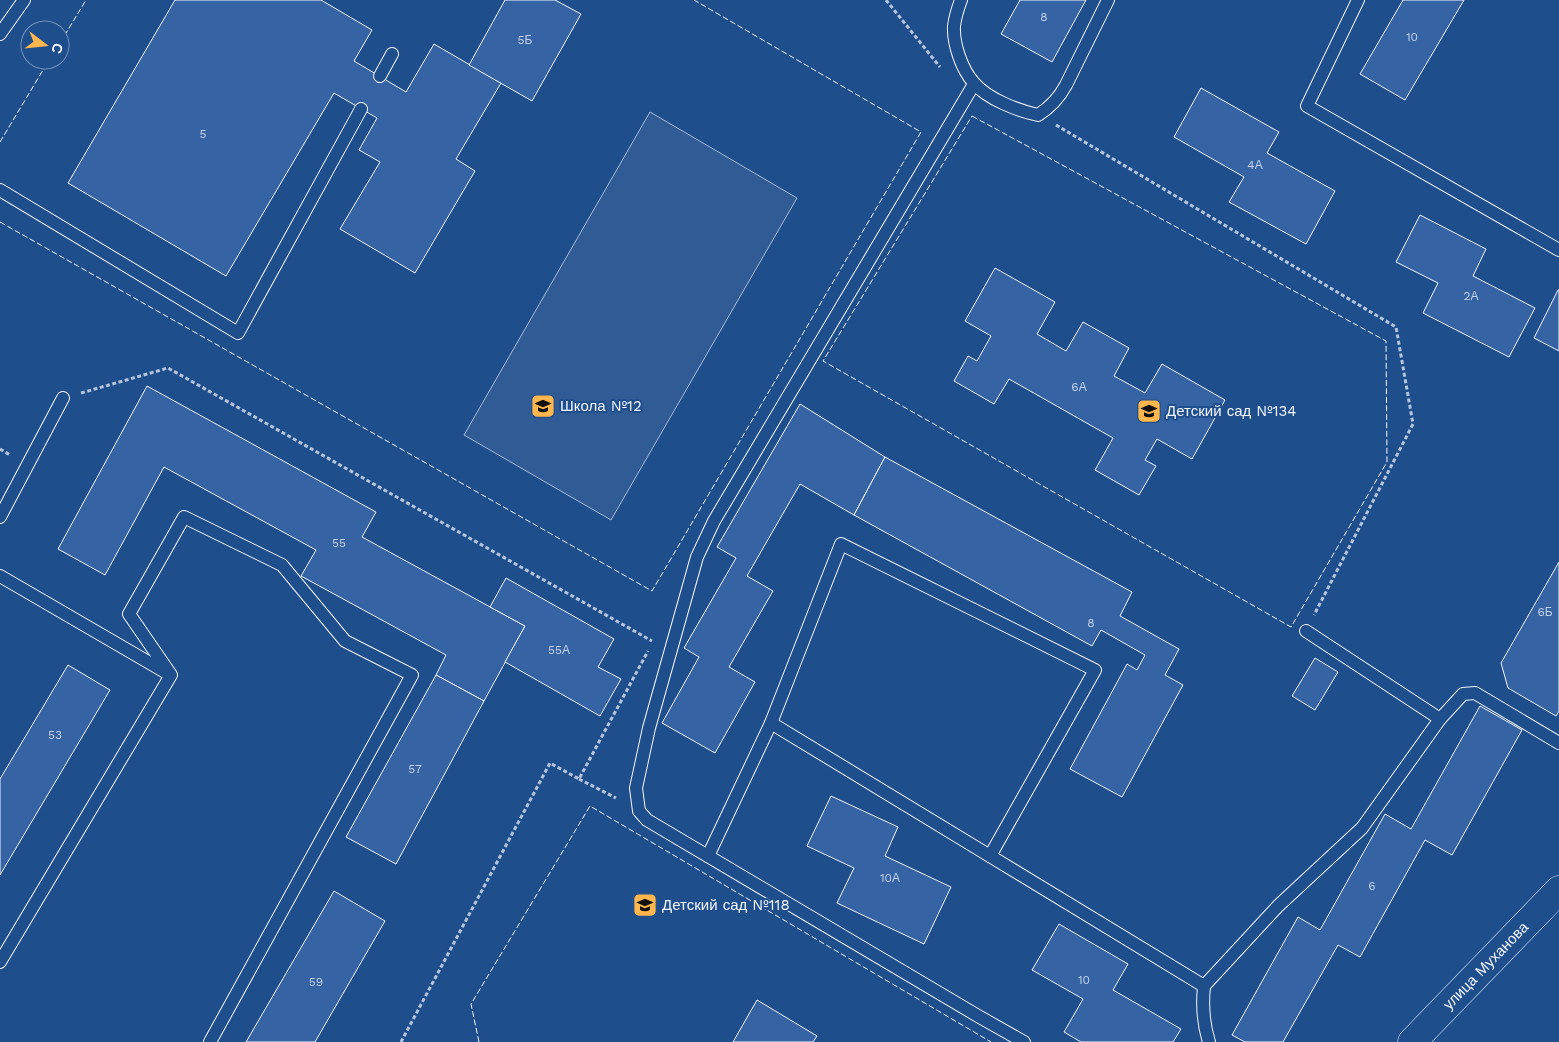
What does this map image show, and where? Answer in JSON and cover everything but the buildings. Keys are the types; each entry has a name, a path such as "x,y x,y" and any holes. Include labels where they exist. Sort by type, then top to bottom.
{"street":[{"name":"улица Муханова","path":"1412,1042 1559,890"}],"lane":[{"path":"0,34 24,0"},
{"path":"961,0 954,25 956,45 963,65 974,84 1000,102 1015,109 1038,115 1048,109 1066,85 1108,0"},
{"path":"1358,0 1307,106 1559,250"},
{"path":"380,76 392,54"},
{"path":"974,84 714,521 697,557 649,728 636,788 639,810 647,820 1024,1042"},
{"path":"0,190 238,333 361,109"},
{"path":"0,517 63,398"},
{"path":"171,675 129,614 184,517 282,565 345,641 412,674 210,1042"},
{"path":"708,856 771,723 840,544 1095,670 990,856"},
{"path":"0,576 171,675"},
{"path":"1306,631 1440,719"},
{"path":"0,962 171,675"},
{"path":"1210,1042 1205,1027 1202,1006 1204,986 1278,906 1362,828 1440,719 1463,694 1475,693 1559,743"},
{"path":"771,723 1204,986"}],"path":[{"path":"886,0 965,98"},
{"path":"1038,115 1396,326 1413,424 1306,631"},
{"path":"63,398 168,368 653,641 579,778"},
{"path":"401,1042 550,763 639,810"}],"shaded area":[{"path":"650,112 797,198 611,520 464,435"}],"fence":[{"path":"70,26 86,0"},
{"path":"0,222 652,591 921,132 694,0"},
{"path":"0,142 43,70"},
{"path":"972,116 1386,341 1387,462 1291,627 823,361 972,116"},
{"path":"479,1042 471,1004 590,806 991,1042"}],"place":[{"name":"Школа №12","path":"543,406"},
{"name":"Детский сад №134","path":"1149,411"},
{"name":"Детский сад №118","path":"645,905"}]}
